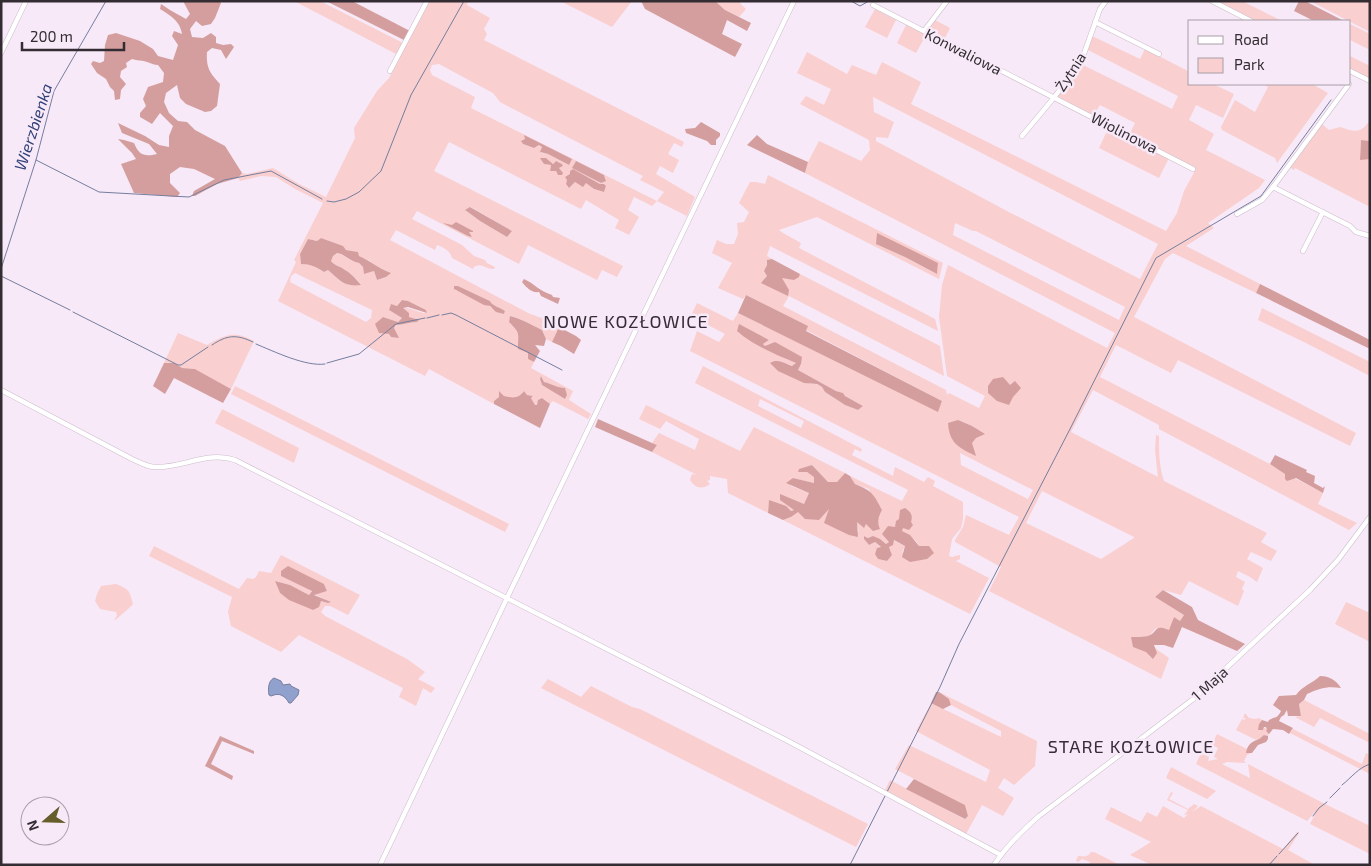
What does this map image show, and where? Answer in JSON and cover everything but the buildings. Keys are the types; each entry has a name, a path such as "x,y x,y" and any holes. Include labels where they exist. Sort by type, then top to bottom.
{"street":[{"path":"1,53 26,1"},
{"path":"390,71 426,2 420,1"},
{"path":"380,865 794,1"},
{"path":"924,31 946,1"},
{"name":"Żytnia","path":"1022,136 1054,98 1080,62 1100,9 1106,1"},
{"path":"1212,1 1249,20"},
{"name":"Konwaliowa","path":"873,5 1054,98"},
{"path":"1095,22 1159,54"},
{"path":"1351,72 1370,81"},
{"path":"1351,81 1355,74"},
{"path":"1237,214 1262,200 1349,85"},
{"name":"Wiolinowa","path":"1054,98 1193,169"},
{"path":"1273,187 1350,226 1356,232 1370,236"},
{"path":"1303,251 1323,212"},
{"path":"1,390 150,467 166,466 204,458 217,457 235,460 788,741 1001,855"},
{"name":"1 Maja","path":"994,865 1016,836 1039,816 1192,700 1310,590 1338,560 1370,517"}],"green space":[{"path":"294,1 320,1 403,43 398,55"},
{"path":"427,1 468,1 467,5 490,18 484,29 487,34 484,40 684,142 682,147 674,143 668,154 679,160 673,173 660,166 656,174 695,197 687,216 657,201 652,206 634,197 628,210 639,217 629,235 615,228 619,220 586,200 581,209 449,142 434,171 623,266 617,277 602,270 597,280 528,245 519,264 417,211 412,219 462,245 474,256 485,260 495,267 494,269 479,265 473,269 452,258 442,247 437,245 435,250 396,230 390,240 530,314 544,318 551,325 559,327 552,342 546,339 542,330 527,322 511,316 509,321 518,334 518,349 528,353 528,359 534,362 531,368 573,391 569,400 591,414 588,419 553,401 550,404 542,398 538,400 538,405 535,405 531,398 533,396 527,395 524,391 515,399 504,397 500,392 494,404 429,369 425,376 278,301 296,262 294,260 323,203 276,177 261,176 240,181 238,178 242,173 247,174 273,168 299,184 326,197 355,138 354,128 377,91 389,78","holes":["439,64 493,93 500,102 643,176 640,180 664,192 657,201 471,108 475,97 432,75 430,70 432,65","525,136 571,159 569,165 548,154 541,153 542,147 539,145 534,148 523,144 522,141 525,139","541,158 546,158 553,164 556,161 563,166 559,168 562,175 558,175 556,171 550,170 551,165 544,164","576,161 604,175 606,180 601,183 573,168","573,169 606,186 604,192 594,189 586,182 582,186 575,182 569,188 566,184 566,177","471,207 512,231 507,237 466,211","321,238 342,246 346,250 358,252 359,256 390,273 386,277 377,280 374,271 364,274 363,267 359,263 337,253 331,261 350,273 361,284 346,284 328,270 324,272 313,266 301,264 300,254 308,239 317,241","295,273 372,310 371,318 366,322 290,282 291,276","455,286 490,301 505,311 504,314 455,290","402,300 408,301 426,310 427,313 402,308 409,313 409,317 418,320 417,322 397,325 394,328 398,337 391,337 389,334 379,332 376,324 383,317 398,322 402,318 389,310 391,305 397,306","541,376 544,382 565,389 567,395 565,399 542,385"]},
{"path":"560,1 632,1 612,27"},
{"path":"715,1 741,1 740,3 746,9 739,17 725,10"},
{"path":"1214,1 1242,1 1280,20 1251,20"},
{"path":"1310,1 1370,1 1370,32 1351,22 1351,20 1347,20"},
{"path":"875,9 896,20 887,38 865,27"},
{"path":"935,20 950,28 944,40 928,30"},
{"path":"1351,24 1370,34 1370,50 1351,40"},
{"path":"906,25 926,35 916,53 897,43"},
{"path":"1092,36 1140,59 1145,49 1188,71 1188,85 1215,85 1234,94 1223,118 1196,105 1189,120 1214,134 1206,150 1265,180 1259,188 1208,223 1214,228 1186,246 1260,284 1256,293 1173,253 1165,259 1134,317 1356,433 1350,446 1178,360 1171,373 1116,345 1100,377 1323,493 1318,504 1357,523 1349,530 1159,429 1159,425 1093,390 1071,432 1158,477 1155,450 1156,435 1159,436 1160,464 1164,481 1267,533 1261,542 1277,551 1271,561 1251,552 1247,559 1263,568 1257,582 1238,571 1236,577 1245,582 1242,589 1244,591 1238,606 1189,581 1181,595 1163,590 1155,597 1184,615 1180,621 1174,617 1170,630 1156,628 1149,636 1139,637 1169,658 1161,679 989,591 1001,567 955,542 955,540 963,527 966,515 1009,535 1019,517 690,351 697,331 719,342 725,334 691,316 697,303 733,321 738,313 938,411 942,401 806,330 807,326 746,295 743,299 718,288 732,263 712,253 717,240 726,244 734,244 738,234 737,223 744,222 749,212 739,203 750,182 765,184 768,175 943,263 939,279 817,217 779,230 801,243 799,248 935,319 938,331 770,246 767,256 772,259 767,260 765,271 781,277 799,277 800,274 940,346 944,376 789,296 783,306 946,390 947,395 949,393 979,408 985,396 947,376 939,317 942,285 948,265 1107,348 1115,333 805,173 808,162 819,141 861,161 870,150 869,140 800,104 806,96 824,105 831,89 797,73 807,52 847,74 852,65 876,75 882,62 921,82 911,104 1166,231 1177,213 1184,191 1196,169 1129,135 1135,123 1100,105 1093,116 1058,96 1081,64 1172,109 1178,96 1088,50","holes":["873,97 1158,244 1140,279 876,141 876,137 888,138 894,122 874,112","955,223 976,231 1125,307 1119,320 953,235","905,257 938,263 937,274","739,325 769,340 763,344 765,346 801,364 798,370 843,393 863,406 858,410 845,405 825,392 822,387 810,384 780,361 793,366 797,363 756,345","960,453 1033,490 1028,499 961,465","1042,491 1134,538 1101,559 1026,523"]},
{"path":"1351,56 1370,66 1370,80 1351,70"},
{"path":"1265,85 1314,85 1328,93 1277,163 1275,158 1222,130 1221,127 1235,100 1255,112 1268,87"},
{"path":"1370,120 1370,141 1361,140 1360,159 1370,159 1370,207 1295,168 1294,170 1289,167 1322,124 1329,130 1340,127 1357,131 1364,128"},
{"path":"1109,127 1169,158 1159,178 1099,148"},
{"path":"1262,308 1370,362 1370,376 1258,320"},
{"path":"178,333 207,345 230,335 241,336 254,341 231,389 195,369 181,368 164,363"},
{"path":"703,366 862,449 861,452 855,449 852,455 893,476 895,467 924,482 928,477 935,481 933,486 963,502 961,528 952,539 949,556 960,555 960,559 956,561 989,578 970,614 783,520 791,517 798,511 830,507 859,532 856,521 864,527 865,524 880,529 877,523 879,515 869,489 855,484 850,476 902,501 908,490 695,383","holes":["760,399 804,421 801,428 758,406","899,519 902,531 916,541 927,559 909,561 902,552 905,546 893,540 889,547 892,555 886,561 878,559 881,548 875,542 869,545 864,539 865,536 880,540 886,544 889,542"]},
{"path":"235,386 509,524 505,532 231,394"},
{"path":"646,405 740,451 754,427 845,473 837,482 828,482 812,465 799,472 807,472 815,477 814,483 793,478 791,486 809,493 804,504 791,511 769,501 768,513 728,493 727,479 710,476 710,480 707,481 710,484 699,487 690,480 692,474 697,475 652,452 657,445 652,443 659,433 695,450 699,439 666,421 660,429 639,419"},
{"path":"222,409 299,448 294,463 215,423"},
{"path":"154,546 239,589 247,578 253,579 259,571 271,573 281,555 360,595 348,615 330,606 325,606 321,612 325,616 407,659 425,672 418,679 435,688 431,693 423,688 416,706 399,697 403,688 299,635 281,652 231,626 228,612 232,597 149,556","holes":["282,576 324,584 327,591 314,594 330,602 321,601 313,610 280,593 275,581 290,585 309,595 312,590"]},
{"path":"116,584 128,591 133,604 114,621 117,615 116,612 100,609 95,601 101,586"},
{"path":"1346,602 1370,613 1370,642 1335,624"},
{"path":"548,679 581,697 591,686 868,824 856,847 541,688"},
{"path":"939,692 1037,741 1035,766 1014,785 1004,778 998,788 1014,798 1003,816 982,805 966,834 885,790 890,780 964,819 968,816 965,805 895,769 909,745 986,782 990,770 916,731 931,703 1001,737 1001,731 951,705 949,699"},
{"path":"1304,700 1370,734 1370,743 1320,718 1314,727 1295,717 1301,716 1299,704"},
{"path":"1245,713 1249,718 1259,718 1262,720 1259,724 1263,729 1266,727 1268,736 1266,735 1256,740 1236,730 1242,719 1245,720 1243,718"},
{"path":"1293,729 1362,764 1366,753 1370,755 1370,774 1290,733"},
{"path":"1217,734 1247,749 1246,753 1251,753 1247,755 1244,761 1246,763 1227,762 1222,764 1250,778 1248,764 1370,826 1370,854 1310,824 1316,812 1307,821 1196,764 1201,753 1209,757 1208,761 1218,759 1214,757 1218,748 1212,745"},
{"path":"1171,767 1216,791 1207,799 1166,778"},
{"path":"1171,792 1173,793 1169,799 1188,809 1194,804 1198,806 1192,812 1201,806 1283,849 1297,832 1299,833 1288,850 1315,865 1152,865 1130,855 1151,842 1105,819 1111,807 1141,822 1147,812 1157,817 1163,806 1184,818 1188,814 1184,815 1188,810 1167,800"},
{"path":"1091,852 1120,865 1089,865 1090,862 1082,859 1078,862 1076,861 1078,856 1087,856"}],"shaded area":[{"path":"183,1 219,1 221,3 211,24 202,26 196,21 190,29 192,37 203,38 211,33 216,37 216,43 223,45 231,44 234,47 226,59 221,50 212,48 207,52 209,70 220,84 217,106 211,111 205,112 186,104 180,98 177,85 166,93 164,102 169,113 178,121 187,122 195,130 225,146 242,173 238,178 217,184 192,196 194,191 215,179 194,169 180,167 170,174 170,183 180,193 177,197 134,193 121,164 136,159 118,139 134,143 140,153 157,154 149,144 122,133 118,123 159,145 169,147 169,136 173,126 160,113 152,124 140,117 140,113 146,106 143,99 148,87 163,82 164,73 158,65 132,59 126,63 127,67 121,71 120,77 126,84 121,90 120,99 115,100 114,91 106,79 97,73 91,64 93,61 100,63 104,61 108,35 116,33 140,41 153,49 158,56 173,60 178,45 172,36 174,31 182,34 181,29 174,19 160,9 161,4 186,19 190,14"},
{"path":"326,1 352,1 410,31 404,40"},
{"path":"641,1 715,1 725,10 751,23 747,31 727,20 722,34 742,44 735,57 645,9"},
{"path":"1299,1 1305,1 1342,20 1312,20 1294,11"},
{"path":"701,122 720,133 716,140 716,145 711,145 707,141 686,133 685,129 695,128"},
{"path":"524,135 572,159 569,165 540,152 542,147 539,145 534,148 523,144 521,141 525,139"},
{"path":"757,135 767,144 808,162 805,173 747,145"},
{"path":"1361,140 1370,141 1370,159 1360,160"},
{"path":"540,158 546,158 553,164 556,161 562,164 563,166 559,168 563,173 562,175 558,175 556,171 550,171 551,165 544,164"},
{"path":"576,161 604,175 606,181 601,183 572,168"},
{"path":"573,169 600,184 604,184 606,186 604,192 594,189 586,183 583,187 575,182 569,188 565,177"},
{"path":"470,207 512,231 507,237 465,210"},
{"path":"456,222 473,231 469,232 472,237 443,223 452,225"},
{"path":"877,233 938,263 937,274 876,244"},
{"path":"321,238 343,246 346,250 358,252 359,256 391,273 377,280 374,271 364,274 363,267 359,263 337,253 331,261 350,273 361,285 350,285 328,270 324,272 313,266 301,264 300,254 308,239 317,241"},
{"path":"772,259 800,274 794,280 782,278 789,290 788,296 761,283 767,276 764,271 767,260"},
{"path":"524,279 553,297 560,298 558,304 541,296 539,292 529,290 522,282"},
{"path":"1260,284 1370,340 1370,349 1256,293"},
{"path":"454,286 458,286 490,301 505,311 504,314 496,312 490,306 484,305 454,289"},
{"path":"746,295 808,326 806,331 942,401 938,412 738,313"},
{"path":"402,300 426,310 427,313 408,307 403,308 409,313 409,317 419,320 417,322 396,325 394,328 399,338 379,333 375,324 383,317 398,322 402,318 389,310 391,304 397,306"},
{"path":"510,316 523,320 542,330 546,339 544,346 535,345 540,351 534,362 528,359 528,353 518,349 518,334 509,322"},
{"path":"739,324 769,340 763,344 765,346 775,342 802,357 798,370 843,393 863,406 858,410 845,405 825,392 817,384 804,383 778,371 770,363 778,361 792,366 796,363 750,341 737,331"},
{"path":"559,327 581,340 574,354 552,342"},
{"path":"164,363 174,363 182,368 195,369 231,389 223,403 174,378 165,394 153,386"},
{"path":"541,376 544,382 565,388 567,395 565,399 542,385"},
{"path":"1003,377 1010,385 1015,381 1021,388 1009,405 997,401 988,393 988,386 993,379"},
{"path":"499,391 504,396 517,397 524,391 527,395 533,396 531,398 535,405 542,398 550,404 540,428 494,404 494,401 499,397"},
{"path":"598,419 657,445 652,452 595,427"},
{"path":"958,420 985,434 976,438 972,443 976,456 956,444 950,435 948,423"},
{"path":"1275,455 1307,470 1306,472 1315,476 1314,483 1323,488 1325,486 1323,493 1296,478 1287,481 1285,474 1270,464"},
{"path":"812,465 828,482 837,482 845,473 850,476 855,484 872,493 882,510 878,520 880,529 873,531 866,524 864,528 857,522 858,537 849,535 824,523 829,509 819,520 805,519 798,512 783,520 768,513 769,500 786,506 791,511 794,510 780,500 780,494 804,504 809,493 786,483 793,478 814,483 814,477 807,472 798,472 799,469"},
{"path":"905,508 911,514 913,525 909,530 903,528 902,531 910,535 919,546 929,546 934,553 927,559 910,562 902,557 905,546 894,540 893,545 889,547 892,555 887,561 878,559 875,554 877,548 881,547 875,542 869,545 864,536 868,538 873,536 886,544 889,542 882,534 888,526 895,527 896,521 899,519 900,510"},
{"path":"288,566 324,584 327,591 314,595 331,602 321,601 319,607 313,610 289,600 280,593 275,581 290,585 309,595 312,591 281,576 281,571"},
{"path":"1163,590 1192,607 1198,620 1245,644 1237,651 1182,627 1173,648 1164,645 1154,645 1157,653 1153,659 1146,652 1133,647 1131,637 1148,636 1158,628 1169,630 1174,617 1180,621 1184,615 1155,597"},
{"path":"1320,676 1332,679 1341,688 1324,688 1307,694 1299,704 1301,716 1288,716 1287,710 1279,721 1293,728 1289,734 1283,730 1273,729 1269,734 1266,731 1266,727 1263,730 1258,730 1262,720 1268,722 1280,714 1281,711 1273,705 1279,696 1296,695 1301,689"},
{"path":"936,692 949,699 951,705 943,709 931,703"},
{"path":"1264,735 1268,736 1266,742 1258,745 1252,753 1246,753 1251,743"},
{"path":"220,736 254,751 254,754 222,741 211,764 233,776 232,780 205,766"},
{"path":"914,779 965,805 968,816 965,819 906,789"}],"water":[{"path":"274,678 281,681 283,685 290,684 299,690 298,695 291,703 282,695 269,695 270,683"}],"waterway":[{"name":"Wierzbienka","path":"1,269 36,160 54,91 106,1"},
{"path":"327,201 334,202 346,199 359,192 381,171 411,95 464,1"},
{"path":"851,1 860,6 869,1"},
{"path":"887,792 940,687 959,644 1156,258 1261,196 1331,100"},
{"path":"36,160 99,192 189,197 224,180 271,171 322,199"},
{"path":"1,276 70,310"},
{"path":"73,312 178,365 181,365 208,347"},
{"path":"442,315 451,313 456,315 562,370"},
{"path":"427,318 439,315"},
{"path":"327,363 359,354 396,324 425,318"},
{"path":"212,345 222,339 232,337 253,342"},
{"path":"256,344 299,361 325,364"},
{"path":"1342,785 1359,770 1370,764"},
{"path":"1330,798 1340,788"},
{"path":"850,865 885,796"},
{"path":"1313,816 1327,802"},
{"path":"1279,854 1298,833"},
{"path":"1269,865 1277,856"}],"district":[{"name":"NOWE KOZŁOWICE","path":"626,322"},
{"name":"STARE KOZŁOWICE","path":"1131,747"}]}
